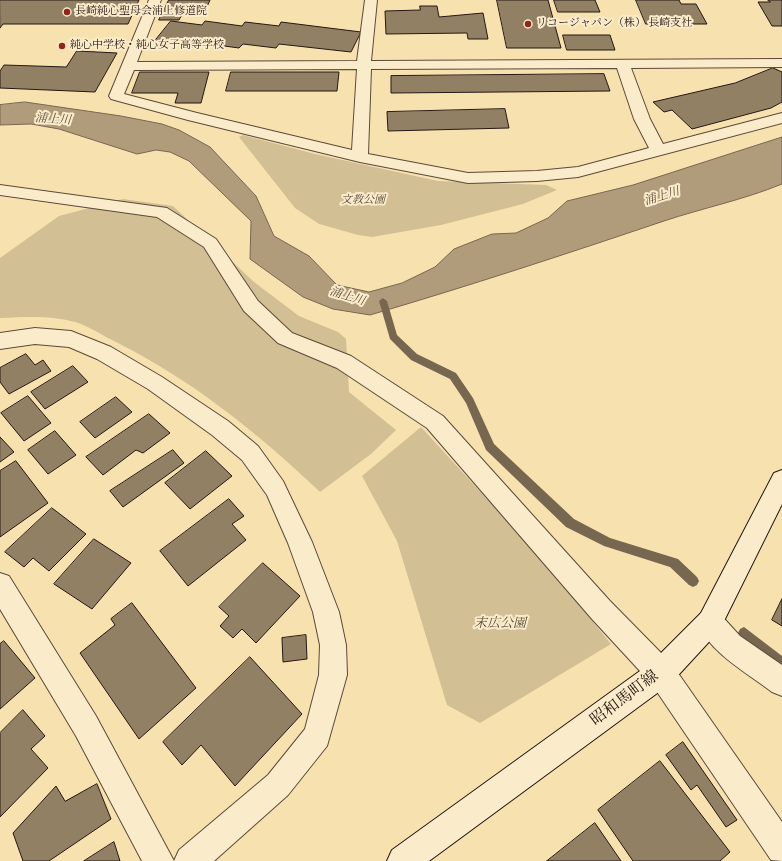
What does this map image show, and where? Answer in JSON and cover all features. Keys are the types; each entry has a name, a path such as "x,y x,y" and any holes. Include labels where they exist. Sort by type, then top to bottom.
{"street":[{"path":"155,0 130,66 116,96 193,117 360,157 468,178 537,176 578,172 659,152 782,118"},
{"path":"360,157 364,64 371,0"},
{"path":"622,63 642,118 659,152"},
{"path":"130,66 782,63"},
{"path":"0,190 161,212 210,243 251,306 285,338 344,362 435,422 601,610 660,673 782,849"},
{"path":"0,341 35,336 71,339 104,353 155,383 220,428 250,453 275,488 300,542 326,612 333,645 333,675 317,736 278,785 190,861"},
{"name":"昭和馬町線","path":"403,861 660,673 710,622 779,495"},
{"path":"0,585 86,726 159,861"},
{"path":"710,622 731,645 782,682"}],"green space":[{"name":"文教公園","path":"243,135 315,154 438,181 546,185 557,190 523,204 441,225 372,237 358,235 319,224 295,208 239,137"},
{"path":"123,199 173,206 254,282 299,316 338,332 346,339 349,392 396,430 371,454 320,492 273,449 223,409 171,373 144,357 75,322 47,317 0,318 0,258 59,216"},
{"name":"末広公園","path":"421,427 543,560 611,644 480,723 447,705 397,541 362,476"}],"water":[{"name":"浦上川","path":"25,102 121,116 162,124 179,130 210,147 256,196 274,236 309,256 337,285 369,292 402,283 435,267 454,249 492,234 516,233 548,218 567,201 633,185 782,137 782,184 753,195 664,221 554,258 370,315 333,309 303,297 250,259 251,221 189,161 170,152 156,150 137,154 59,129 31,124 0,125 0,105"}],"building":[{"name":"長崎純心聖母会浦上修道院","path":"0,0 139,0 128,24 3,24 0,28"},
{"path":"169,0 210,0 206,9 185,9 179,20 159,20"},
{"name":"リコージャパン（株） 長崎支社","path":"497,0 548,0 561,48 507,48"},
{"path":"554,0 595,0 600,12 558,12"},
{"path":"636,0 679,0 681,4 696,4 707,24 646,24"},
{"path":"768,0 782,0 782,26 772,26 758,2 770,2"},
{"path":"420,6 437,6 439,17 483,13 488,39 468,39 467,33 386,34 385,11 420,10"},
{"path":"171,21 202,25 205,21 242,26 245,22 279,26 281,22 361,32 351,52 279,44 276,48 243,44 239,48 202,43 199,48 154,42"},
{"path":"563,35 610,35 615,50 567,50"},
{"path":"77,51 117,53 95,92 0,88 0,71 4,65 66,67"},
{"path":"773,68 782,72 782,102 771,108 692,129 672,110 664,112 653,102 735,83"},
{"path":"140,72 209,72 201,103 175,103 178,93 132,93"},
{"path":"231,72 339,72 337,91 226,91"},
{"path":"604,74 610,91 391,93 391,76"},
{"path":"505,109 509,128 388,131 387,112"},
{"path":"26,354 35,365 43,360 51,371 9,394 0,382 0,368"},
{"path":"73,366 88,382 45,409 31,392"},
{"path":"28,396 51,423 24,441 1,413"},
{"path":"116,397 132,412 95,438 80,422"},
{"path":"149,414 170,433 143,453 136,450 103,475 86,457"},
{"path":"55,431 76,455 48,474 28,450"},
{"path":"0,437 14,452 0,462"},
{"path":"173,450 184,463 123,507 110,491"},
{"path":"206,451 232,476 190,509 165,483"},
{"path":"16,461 48,503 0,537 0,471"},
{"path":"229,499 244,516 232,524 246,540 188,586 160,551"},
{"path":"52,508 86,534 49,571 33,558 24,567 5,552"},
{"path":"94,539 131,563 92,609 54,584"},
{"path":"263,563 300,596 256,643 242,629 233,638 220,626 229,616 219,607"},
{"path":"782,599 782,626 772,620"},
{"path":"132,603 196,688 139,739 80,653 115,625 111,619"},
{"path":"306,635 307,659 283,662 282,638"},
{"path":"4,641 35,678 0,709 0,644"},
{"path":"250,657 302,714 235,786 201,745 182,765 163,742"},
{"path":"23,710 45,736 31,749 48,768 0,817 0,733"},
{"path":"683,742 737,820 726,827 697,785 691,790 666,755"},
{"path":"660,761 730,852 720,861 633,861 598,810"},
{"path":"97,784 111,819 49,861 23,861 13,833 56,786 65,801"},
{"path":"595,823 621,861 547,861"},
{"path":"114,842 120,861 84,861"}],"waterway":[{"path":"383,301 393,337 414,357 453,376 470,401 490,447 570,523 608,542 674,563 693,581"},
{"path":"744,633 755,644 782,663"}],"place":[{"name":"長崎純心聖母会浦上修道院","path":"67,12"},
{"name":"リコージャパン（株） 長崎支社","path":"528,24"},
{"name":"純心中学校・純心女子高等学校","path":"62,46"}]}
